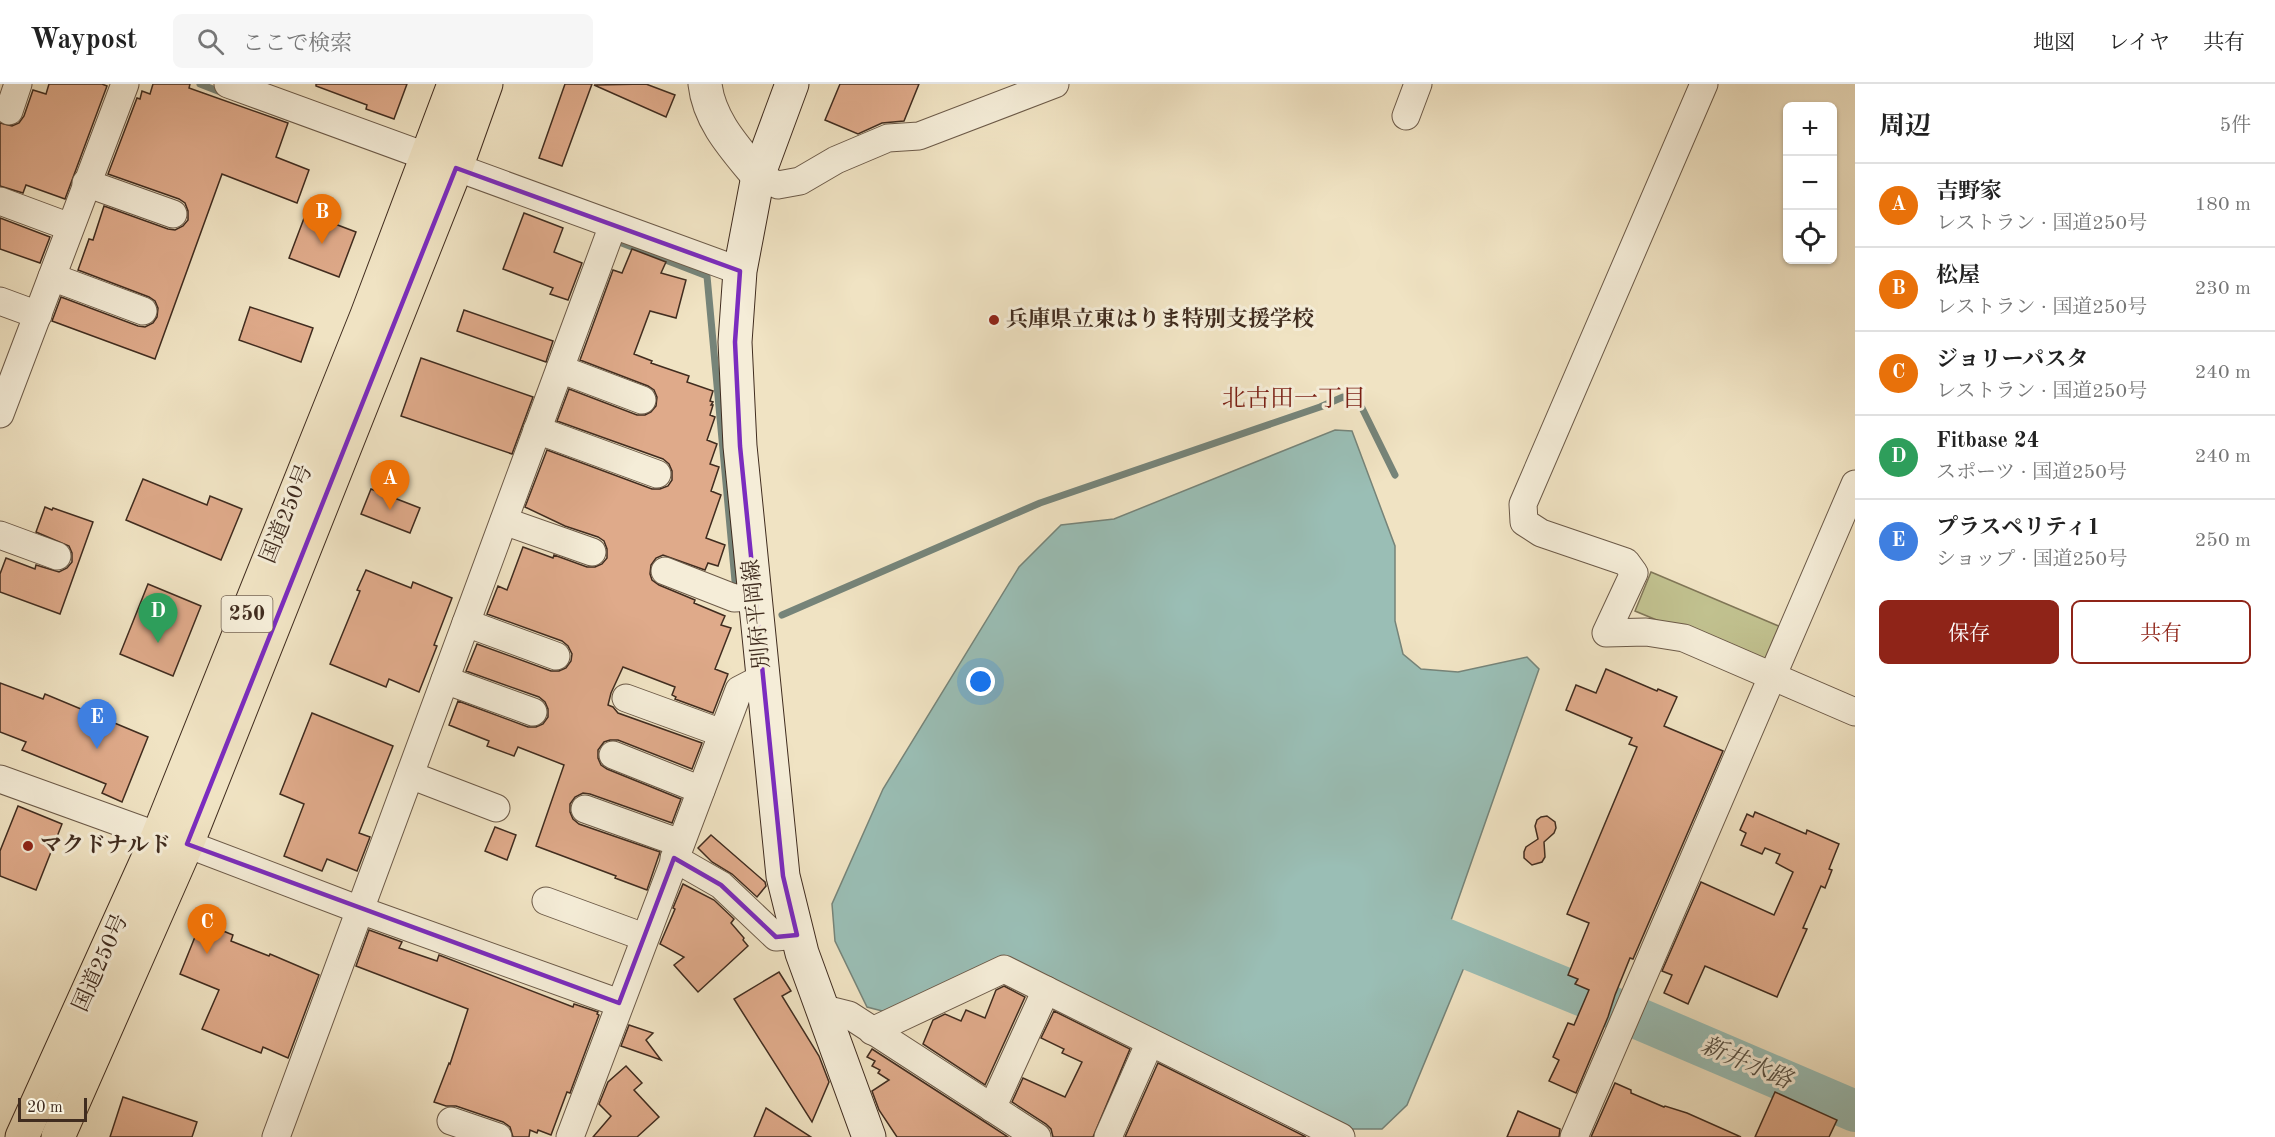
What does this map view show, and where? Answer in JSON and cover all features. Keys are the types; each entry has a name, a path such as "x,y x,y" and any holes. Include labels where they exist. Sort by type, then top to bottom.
{"highway":[{"name":"国道250号","path":"442,163 454,84"},
{"name":"国道250号","path":"58,1137 172,840 442,163 486,84"},
{"name":"国道250号","path":"22,1137 172,840"}],"main road":[{"path":"705,84 707,100 728,140 758,176"},
{"name":"別府平岡線","path":"792,84 758,176 740,271 735,342 740,446 783,876 802,953 869,1137"}],"street":[{"path":"9,111 18,84"},
{"path":"0,414 125,84"},
{"path":"228,84 740,271"},
{"path":"758,176 778,185 800,181 836,160 888,138 919,136 1055,84"},
{"path":"1406,116 1418,84"},
{"path":"1704,84 1523,504 1524,522 1541,533 1626,562 1634,573 1606,633 1646,632 1684,638 1855,712"},
{"path":"86,183 173,214"},
{"path":"0,201 70,227"},
{"path":"276,1137 613,225"},
{"path":"52,277 143,311"},
{"path":"0,301 38,315"},
{"path":"560,369 642,400"},
{"path":"537,430 657,474"},
{"path":"1574,1137 1855,484"},
{"path":"504,521 592,552"},
{"path":"0,535 57,556"},
{"path":"665,571 734,598 755,597"},
{"path":"466,623 556,656"},
{"path":"570,1137 739,690 764,677"},
{"path":"445,680 533,712"},
{"path":"626,698 722,733"},
{"path":"613,755 701,790"},
{"path":"410,775 496,808"},
{"path":"0,779 619,1003"},
{"path":"585,809 677,850 721,885 777,938 797,935"},
{"path":"546,901 644,937"},
{"path":"872,1031 1004,969 1341,1137"},
{"path":"992,1108 1046,990"},
{"path":"821,1008 849,1016 1037,1137"},
{"path":"1108,1137 1150,1042"},
{"path":"451,1121 498,1137"}],"highlighted area":[{"path":"456,168 740,271 735,342 740,446 783,876 797,935 776,937 721,885 674,858 619,1003 187,844"}],"green space":[{"path":"1651,572 1781,627 1765,665 1635,611"}],"water":[{"path":"1335,430 1352,431 1395,546 1395,621 1403,654 1421,669 1458,672 1527,657 1539,669 1443,943 1470,953 1407,1105 1382,1129 1351,1129 1004,960 890,1013 867,1007 835,941 832,904 883,789 1019,567 1061,525 1114,519"}],"building":[{"path":"49,84 102,84 107,86 65,199 26,185 23,193 0,186 0,123 12,126 19,123 24,116 33,90 46,94"},
{"path":"153,84 190,84 189,88 288,123 276,157 309,170 297,203 222,174 155,359 52,321 61,297 138,326 145,327 153,323 157,317 158,308 155,301 149,297 78,270 89,239 93,240 104,206 168,229 175,230 188,220 185,203 179,199 108,174 137,98 140,99 142,91 150,94"},
{"path":"316,84 407,84 394,119 366,109 367,105 316,86"},
{"path":"565,84 592,84 562,166 539,158"},
{"path":"646,84 675,95 666,117 594,85"},
{"path":"840,84 919,84 904,121 882,123 858,134 825,120"},
{"path":"306,213 356,232 339,277 289,258"},
{"path":"524,213 563,228 554,252 582,263 568,300 550,294 553,288 503,269"},
{"path":"0,218 50,237 40,263 0,249"},
{"path":"632,249 666,262 661,273 686,280 676,318 650,311 634,354 652,361 651,363 689,376 687,382 713,391 710,415 715,417 707,440 717,444 710,464 719,467 711,491 721,495 706,538 725,545 718,566 708,563 705,570 663,555 656,558 651,565 650,574 652,580 659,585 725,616 721,625 731,628 715,669 728,674 713,713 675,699 676,697 672,695 675,687 623,667 611,693 608,705 618,713 702,743 692,769 618,740 604,742 598,750 601,765 607,769 681,799 672,823 590,794 583,793 575,797 570,804 573,819 579,824 660,852 647,890 536,846 564,765 518,747 514,756 487,746 489,741 449,725 458,701 528,727 543,724 548,717 545,702 539,697 466,671 477,644 551,671 566,668 571,661 572,654 562,641 487,614 498,586 507,590 523,547 587,567 602,564 607,558 604,541 598,537 565,526 525,507 547,450 652,489 668,486 672,480 669,464 663,459 557,421 569,389 637,415 645,415 656,406 657,397 654,390 648,386 580,360 613,270 622,273"},
{"path":"250,307 313,328 301,362 239,340"},
{"path":"464,310 553,341 546,362 457,331"},
{"path":"421,358 533,397 512,454 401,416"},
{"path":"143,479 207,505 210,496 242,509 221,560 126,520"},
{"path":"371,489 420,508 410,533 361,514"},
{"path":"45,507 93,522 60,614 0,592 0,574 6,558 35,569 36,565 59,572 72,562 69,546 36,532"},
{"path":"366,570 411,588 413,582 452,598 419,692 389,679 386,687 330,664 360,591 357,590"},
{"path":"148,584 201,606 173,676 120,654"},
{"path":"1606,669 1677,697 1664,726 1723,751 1633,959 1630,958 1576,1093 1549,1081 1559,1060 1553,1057 1568,1023 1574,1025 1589,990 1575,984 1578,979 1568,975 1589,923 1567,914 1637,747 1629,744 1632,738 1566,710 1576,685 1596,693"},
{"path":"0,683 43,699 45,694 148,737 122,802 102,793 106,784 22,750 26,742 0,732"},
{"path":"312,713 393,746 359,833 370,837 357,871 327,859 322,871 284,856 304,804 280,794"},
{"path":"18,806 62,824 36,890 0,876 0,851"},
{"path":"1755,812 1806,834 1807,830 1839,844 1829,869 1832,870 1825,888 1821,886 1803,928 1807,929 1777,997 1705,966 1688,1004 1664,993 1672,975 1662,971 1701,882 1774,915 1793,872 1776,863 1780,854 1765,848 1762,854 1741,845 1746,833 1740,830 1747,814 1753,817"},
{"path":"1547,816 1555,822 1556,828 1544,842 1545,857 1542,862 1532,865 1524,858 1524,852 1526,847 1538,839 1535,826 1537,820"},
{"path":"495,827 516,835 507,860 485,851"},
{"path":"711,835 765,882 766,886 757,897 732,874 712,862 698,848"},
{"path":"683,884 714,900 734,919 731,923 748,946 698,992 674,965 684,957 660,944"},
{"path":"201,922 233,935 231,941 269,956 270,954 319,975 288,1058 263,1047 261,1053 202,1029 219,990 180,974"},
{"path":"369,930 402,942 399,948 437,961 439,955 573,1007 574,1004 598,1012 599,1015 570,1093 567,1092 551,1135 538,1130 537,1133 530,1130 529,1137 513,1137 510,1127 503,1122 456,1106 434,1102 450,1064 468,1009 356,966"},
{"path":"779,972 791,991 782,996 819,1056 829,1082 812,1122 734,999"},
{"path":"1004,986 1025,997 985,1085 923,1044 933,1020 945,1014 961,1021 966,1010 985,1018 996,990"},
{"path":"1054,1011 1130,1049 1093,1137 1053,1137 1051,1129 1046,1124 1012,1102 1023,1078 1065,1097 1082,1062 1062,1053 1064,1049 1041,1038"},
{"path":"629,1025 653,1033 646,1040 661,1060 621,1046"},
{"path":"872,1049 1008,1137 897,1137 879,1110 872,1091 889,1080 878,1073 880,1070 872,1066 875,1061 867,1057"},
{"path":"1158,1063 1306,1137 1125,1137"},
{"path":"626,1066 642,1083 634,1090 659,1117 637,1137 593,1137 611,1116 599,1104 608,1082"},
{"path":"1615,1083 1631,1090 1631,1093 1664,1107 1687,1113 1741,1137 1591,1137"},
{"path":"1775,1092 1837,1120 1829,1137 1755,1137"},
{"path":"123,1097 197,1122 192,1137 110,1137"},
{"path":"766,1108 811,1137 754,1137"},
{"path":"1518,1111 1560,1129 1559,1137 1507,1137"}],"waterway":[{"path":"200,84 223,93"},
{"path":"614,240 707,276 735,581"},
{"path":"782,615 1040,503 1320,407 1343,397 1362,408 1395,475"},
{"name":"新井水路","path":"1437,936 1618,1010"},
{"name":"新井水路","path":"1637,1018 1855,1111"}],"place":[{"name":"松屋","path":"322,244"},
{"name":"兵庫県立東はりま特別支援学校","path":"994,320"},
{"name":"吉野家","path":"390,510"},
{"name":"Fitbase 24","path":"158,643"},
{"name":"プラスペリティ1","path":"97,749"},
{"name":"マクドナルド","path":"28,846"},
{"name":"ジョリーパスタ","path":"207,954"}],"district":[{"name":"北古田一丁目","path":"1294,400"}]}
